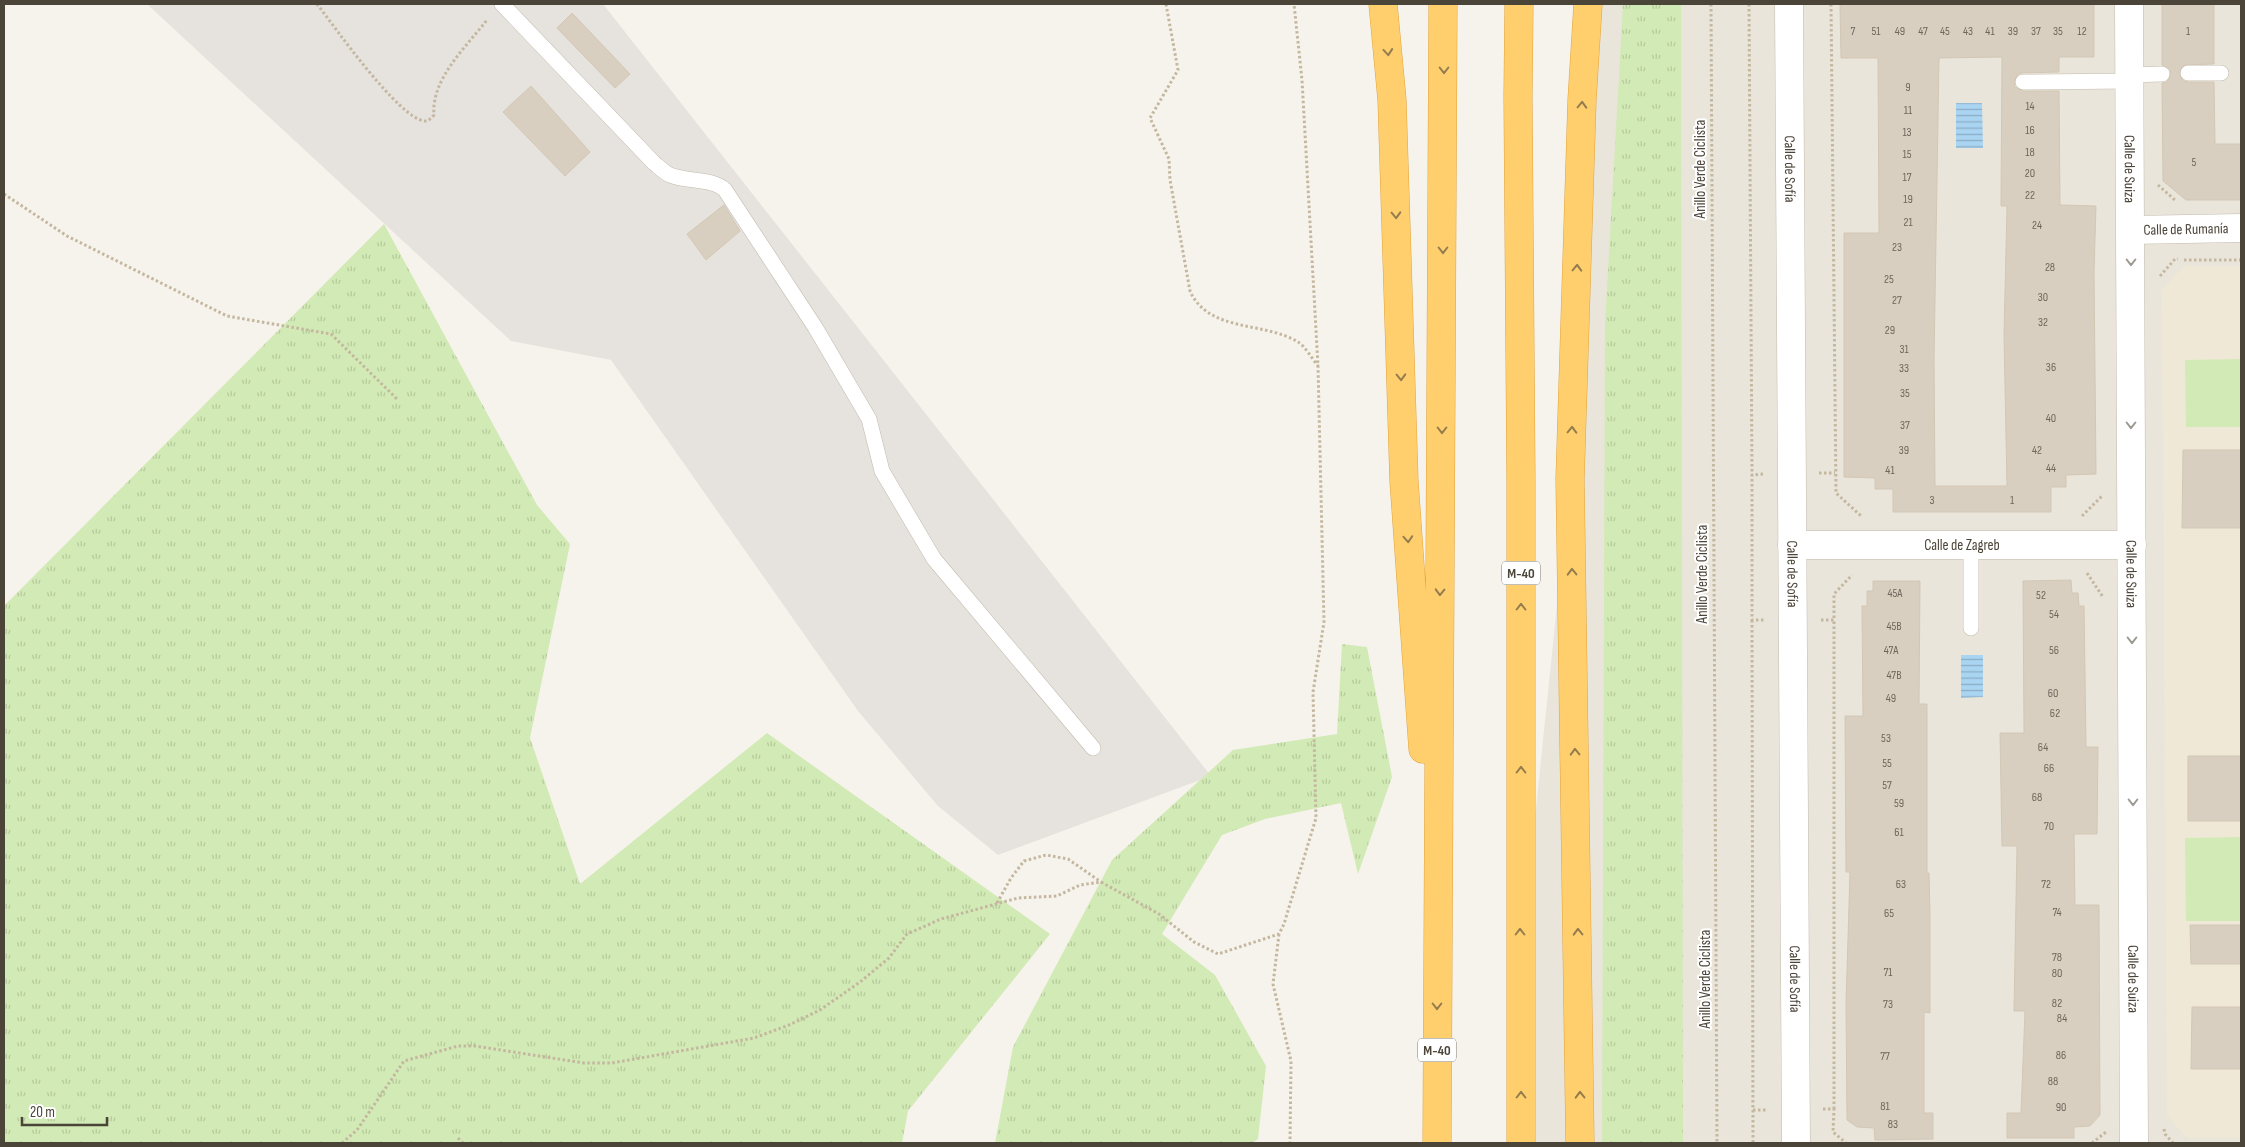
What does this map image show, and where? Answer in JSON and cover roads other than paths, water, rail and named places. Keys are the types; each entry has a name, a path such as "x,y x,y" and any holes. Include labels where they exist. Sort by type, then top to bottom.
{"highway":[{"path":"1384,4 1392,100 1404,481 1437,957"},
{"name":"M-40","path":"1437,1143 1443,4"},
{"name":"M-40","path":"1519,4 1521,1143"},
{"path":"1580,1143 1570,479 1582,100 1588,4"}],"street":[{"name":"Calle de Sofía","path":"1789,4 1796,1143"},
{"name":"Calle de Suiza","path":"2129,4 2134,1143"},
{"name":"Calle de Rumanía","path":"2131,230 2241,228"},
{"name":"Calle de Zagreb","path":"1792,545 2132,545"}],"lane":[{"path":"502,4 654,163 669,175 719,184 725,190 815,327 869,419 882,471 934,558 1093,748"},
{"path":"2188,73 2221,73"},
{"path":"2023,82 2129,78 2162,74"},
{"path":"1971,545 1971,628"}],"water":[{"path":"1956,103 1982,103 1983,148 1956,148"},
{"path":"1961,655 1983,655 1983,697 1961,698"}]}
